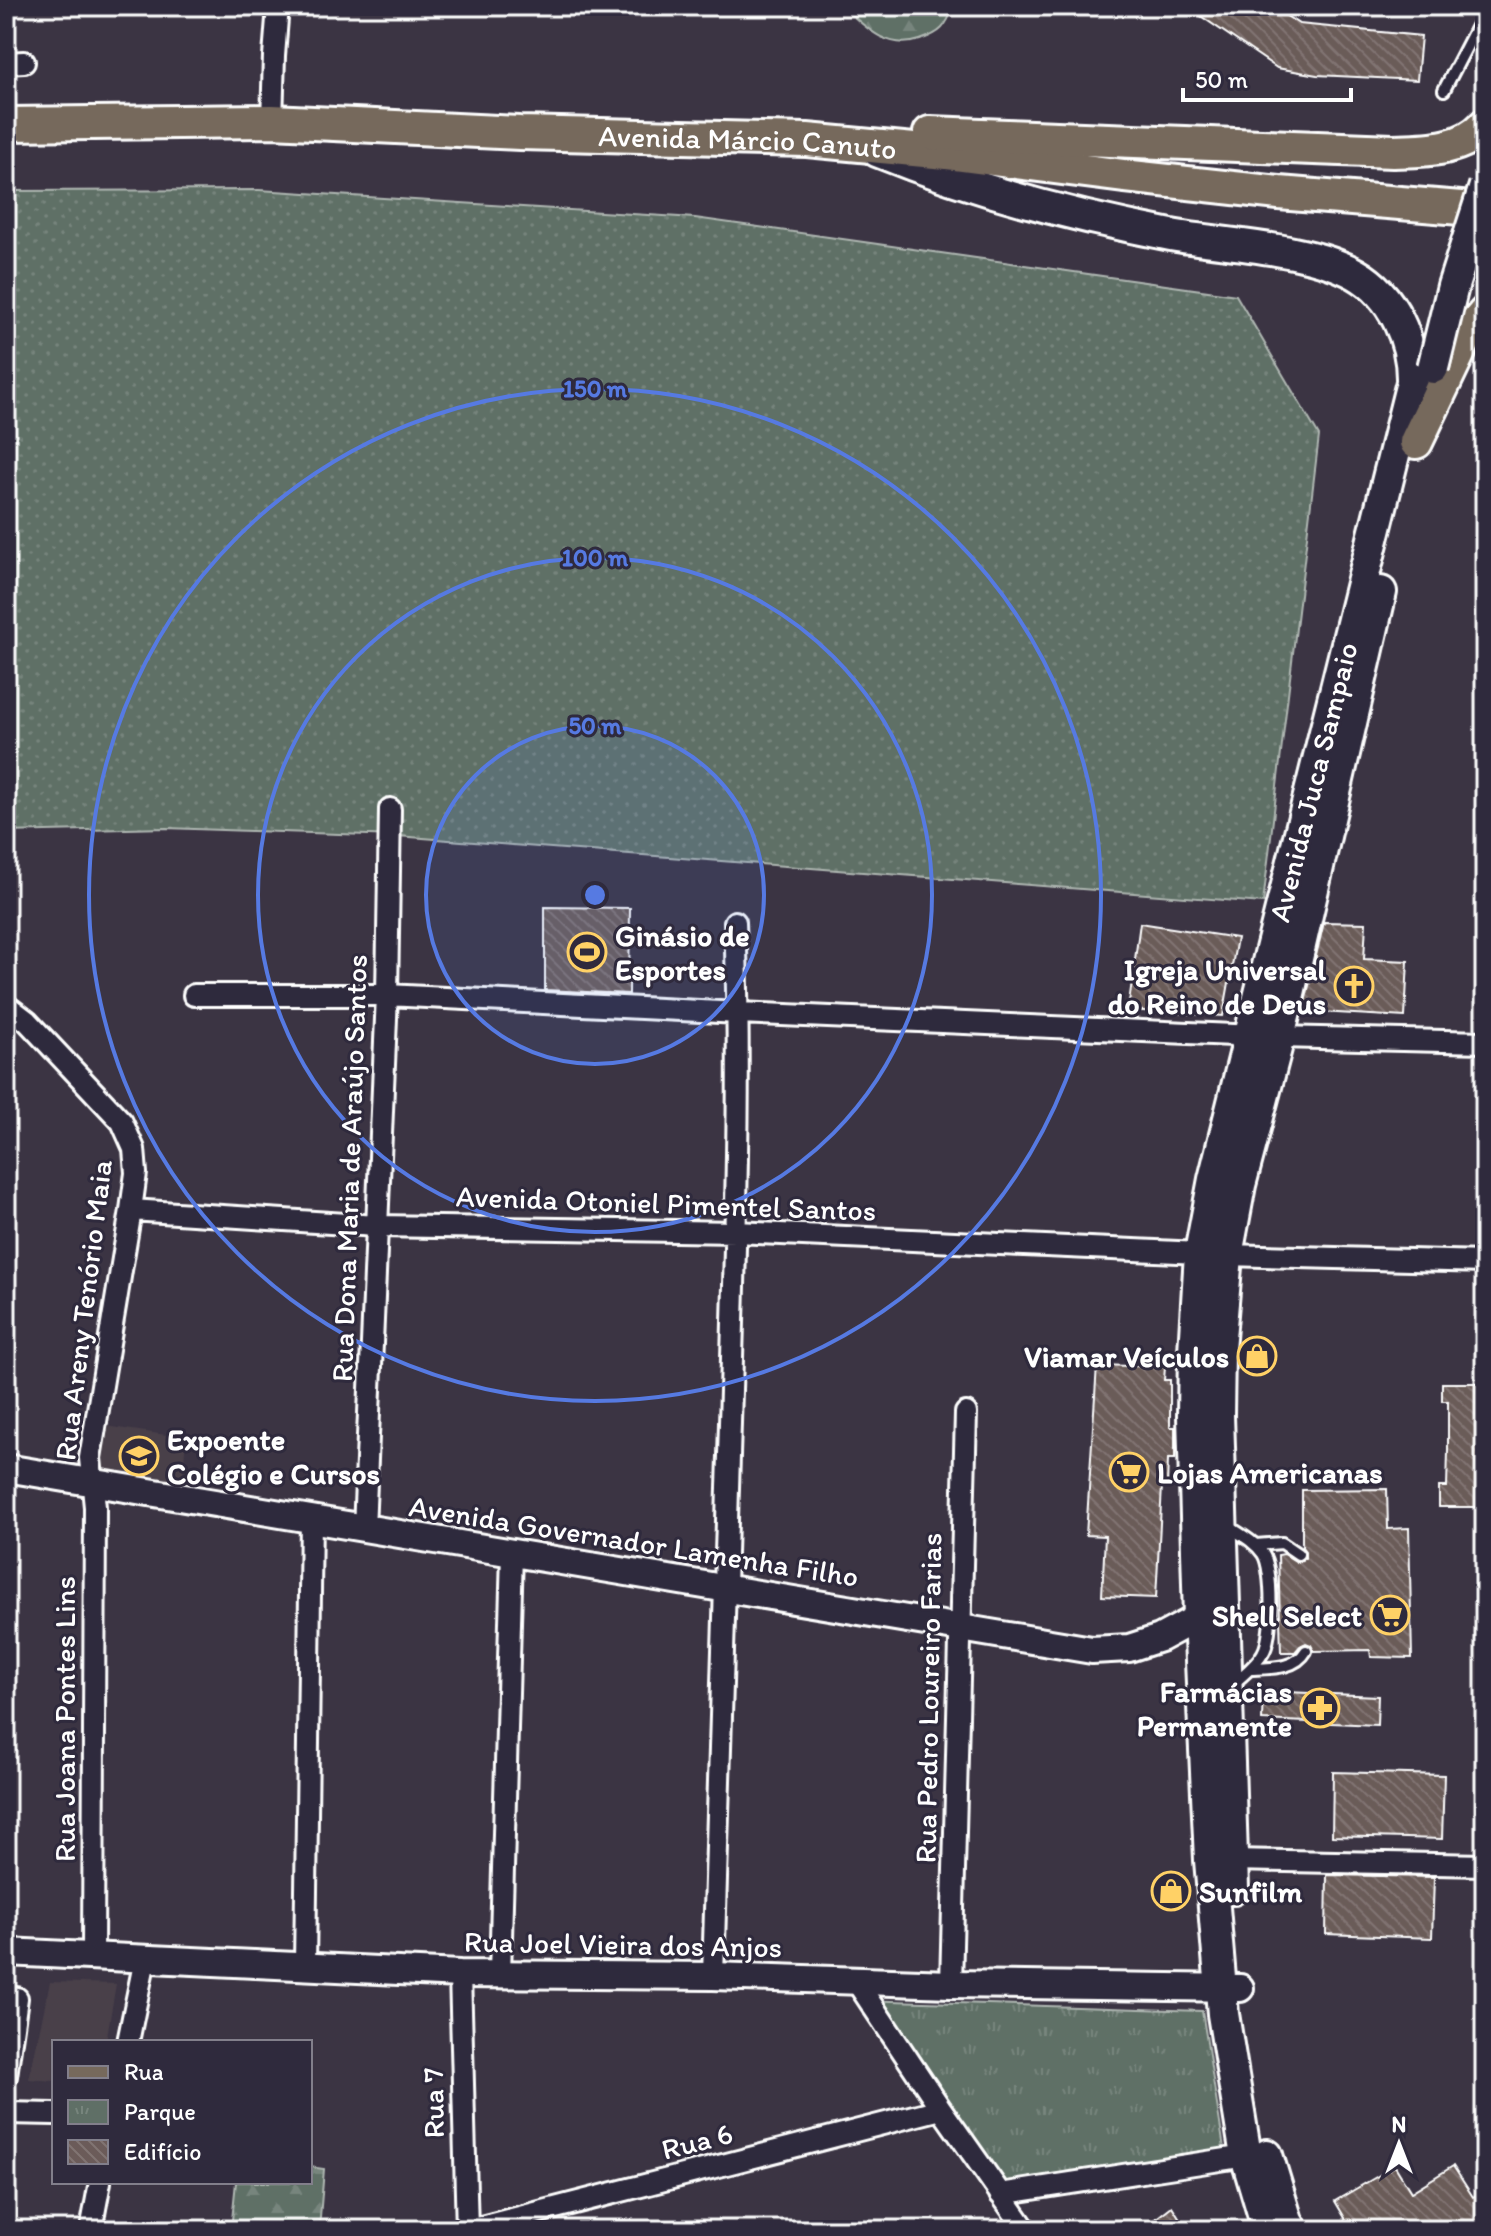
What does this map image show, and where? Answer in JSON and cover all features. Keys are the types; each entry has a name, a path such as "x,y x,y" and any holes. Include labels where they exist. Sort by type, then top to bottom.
{"main road":[{"name":"Avenida Márcio Canuto","path":"6,124 272,121 520,133 807,140 1279,193 1485,210"},
{"path":"807,140 942,133 1393,151 1447,148 1479,132 1485,125"},
{"name":"Avenida Juca Sampaio","path":"861,145 927,172 1083,216 1172,235 1327,261 1356,274 1377,290 1400,323 1413,360 1412,382 1265,1036"},
{"name":"Avenida Juca Sampaio","path":"1292,2230 1266,2152 1230,1989 1238,1679 1222,1522 1214,1179 1265,1036 1453,286 1485,186"},
{"path":"1416,442 1468,333 1485,313"},
{"name":"Avenida Juca Sampaio","path":"1214,1254 1194,1352 1193,1416 1210,1860 1230,1989 1246,2156 1268,2230"}],"street":[{"path":"272,121 278,6"},
{"name":"Rua Dona Maria de Araújo Santos","path":"364,1529 387,995 390,809"},
{"path":"713,1976 736,1232 739,1013 735,922"},
{"path":"194,995 387,995 1265,1036 1485,1042"},
{"name":"Rua Areny Tenório Maia","path":"6,1005 27,1021 122,1122 134,1149 136,1173 90,1458 92,1482"},
{"name":"Avenida Otoniel Pimentel Santos","path":"131,1210 377,1226 736,1232 1214,1254 1485,1262"},
{"name":"Rua Pedro Loureiro Farias","path":"951,1984 966,1413"},
{"name":"Avenida Governador Lamenha Filho","path":"6,1468 1092,1650 1129,1648 1160,1638 1199,1617"},
{"name":"Rua Joana Pontes Lins","path":"92,1482 95,1507 93,1957"},
{"path":"305,1966 311,1518"},
{"path":"500,1974 512,1553"},
{"path":"1231,1860 1485,1865"},
{"name":"Rua Joel Vieira dos Anjos","path":"6,1952 460,1974 713,1976 1230,1989"},
{"path":"128,2040 145,1959"},
{"name":"Rua 7","path":"460,1974 468,2230"},
{"path":"856,1981 1026,2230"},
{"path":"6,2076 17,1998"},
{"name":"Rua 6","path":"468,2230 941,2109"},
{"path":"6,2113 52,2114"},
{"path":"1000,2194 1246,2156"},
{"path":"91,2230 100,2184"}],"lane":[{"path":"1444,90 1485,11"},
{"path":"1222,1522 1256,1545 1265,1556 1269,1568 1269,1640 1264,1653 1238,1679"},
{"path":"1256,1545 1282,1543 1298,1554"},
{"path":"1238,1679 1301,1660 1306,1651"}],"shaded area":[{"name":"Expoente Colégio e Cursos","path":"99,1425 186,1438 182,1485 91,1473"},
{"path":"50,1982 116,1984 106,2040 52,2040 52,2081 29,2079"}],"green space":[{"path":"684,6 752,6 748,11 707,13"},
{"path":"842,6 954,6 938,32 908,43 877,35"},
{"path":"259,190 695,218 1236,295 1319,436 1263,903 397,836 166,828 6,832 6,191"},
{"path":"860,2000 1202,2011 1227,2167 996,2185"},
{"path":"312,2167 324,2169 319,2230 231,2230 236,2184 312,2184"}],"building":[{"path":"1186,6 1271,6 1299,24 1421,36 1417,80 1317,75 1277,68"},
{"name":"Ginásio de Esportes","path":"545,907 630,908 629,994 545,990"},
{"name":"Igreja Universal do Reino de Deus","path":"1324,922 1366,923 1364,959 1408,961 1405,1017 1303,1011"},
{"path":"1140,923 1237,938 1223,1016 1128,1010"},
{"name":"Lojas Americanas","path":"1097,1365 1165,1367 1164,1380 1170,1380 1170,1427 1175,1427 1175,1459 1168,1459 1167,1486 1162,1486 1156,1598 1102,1596 1105,1536 1086,1535"},
{"path":"1442,1383 1485,1383 1485,1507 1439,1507 1439,1487 1447,1487 1448,1451 1448,1401 1442,1401"},
{"path":"1387,1489 1388,1529 1409,1528 1412,1658 1371,1657 1370,1650 1314,1651 1306,1643 1295,1652 1281,1652 1278,1555 1284,1554 1297,1562 1305,1558 1302,1547 1302,1490"},
{"name":"Farmácias Permanente","path":"1263,1691 1378,1696 1377,1725 1262,1720"},
{"path":"1333,1772 1444,1775 1442,1839 1332,1836"},
{"path":"1327,1875 1434,1877 1432,1938 1326,1934"},
{"path":"1395,2166 1411,2192 1453,2166 1473,2197 1485,2190 1485,2230 1352,2230 1335,2201"},
{"path":"1172,2206 1187,2230 1141,2230"}],"place":[{"name":"Ginásio de Esportes","path":"587,952"},
{"name":"Igreja Universal do Reino de Deus","path":"1354,986"},
{"name":"Viamar Veículos","path":"1257,1356"},
{"name":"Expoente Colégio e Cursos","path":"139,1456"},
{"name":"Lojas Americanas","path":"1129,1472"},
{"name":"Shell Select","path":"1390,1615"},
{"name":"Farmácias Permanente","path":"1320,1708"},
{"name":"Sunfilm","path":"1171,1891"}]}
